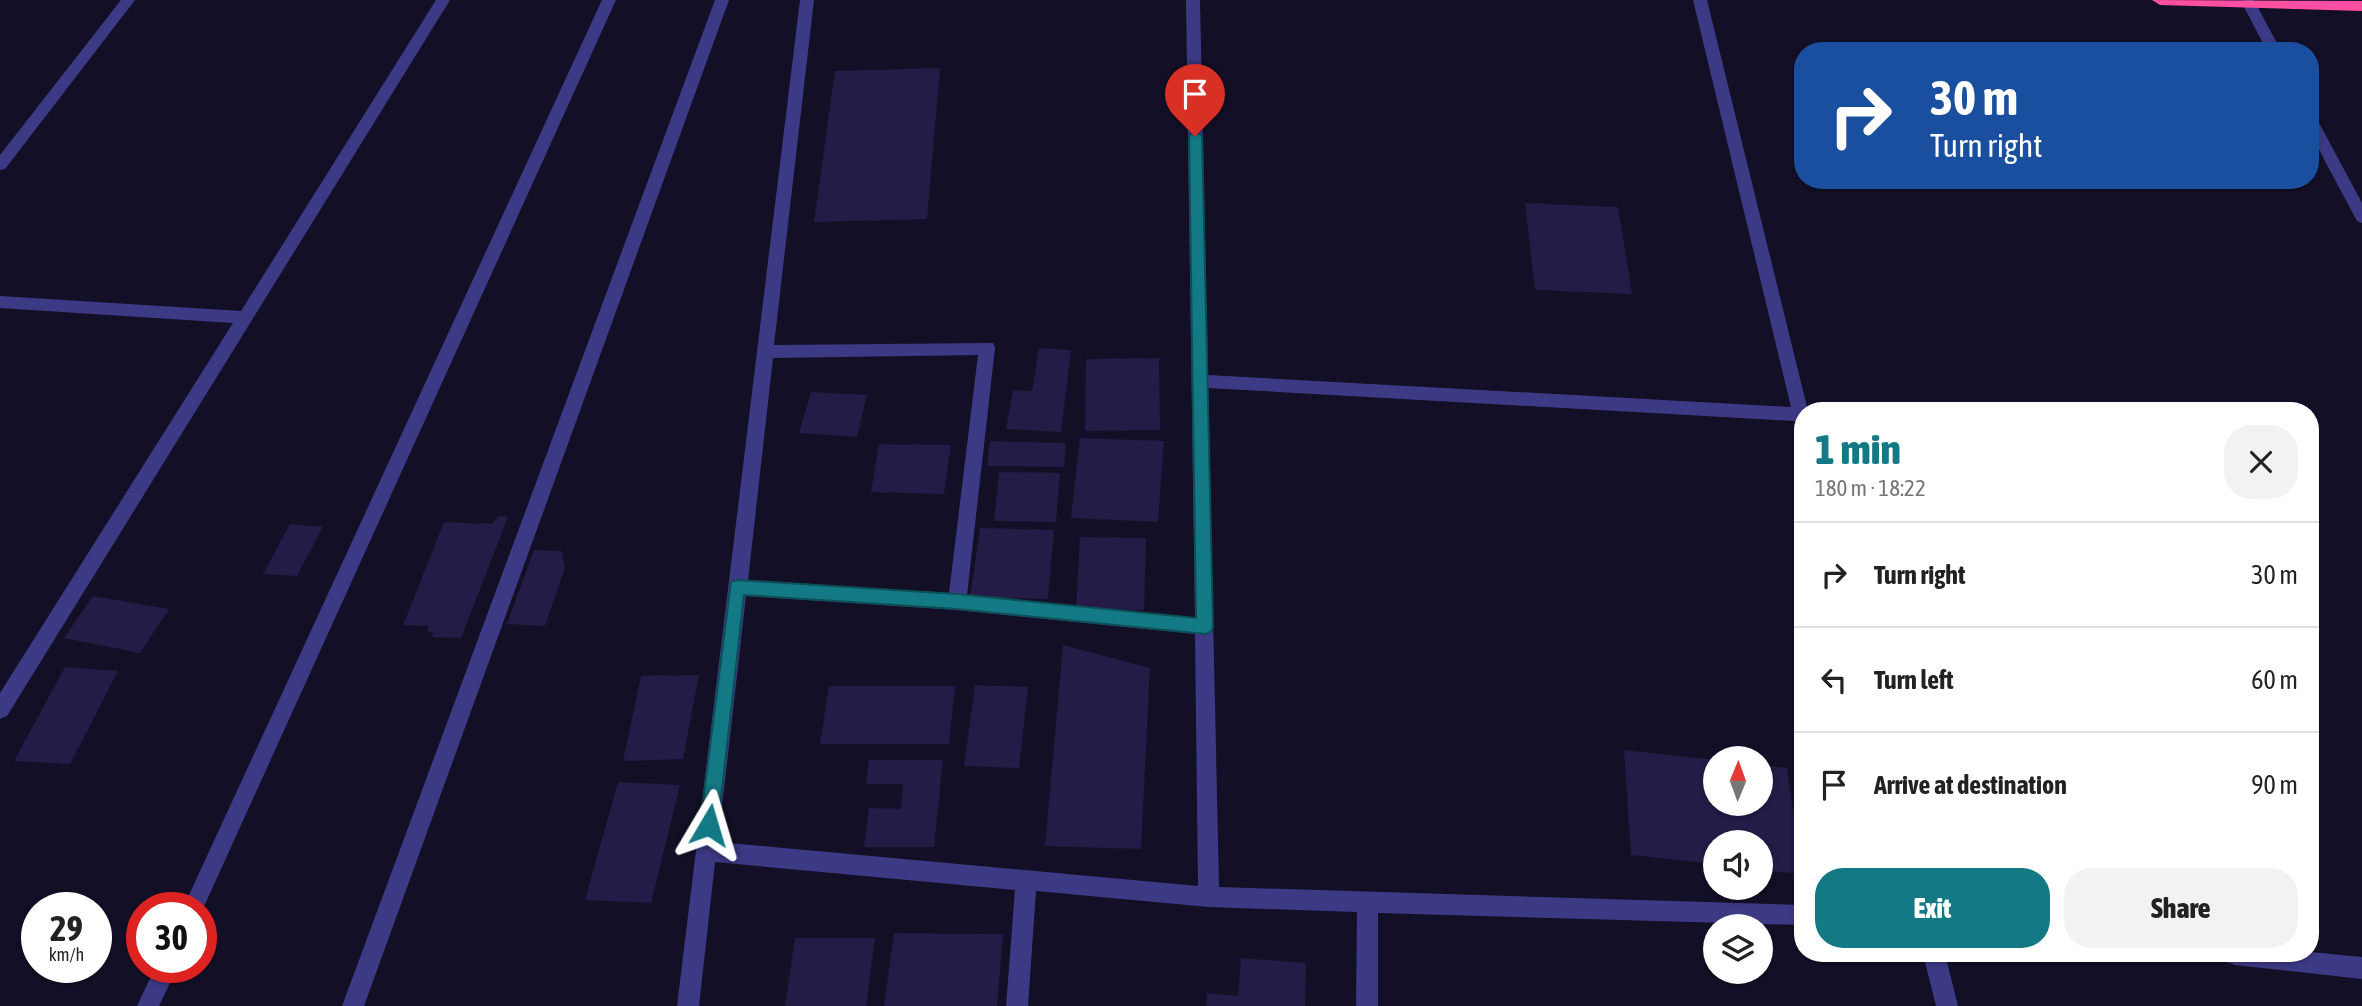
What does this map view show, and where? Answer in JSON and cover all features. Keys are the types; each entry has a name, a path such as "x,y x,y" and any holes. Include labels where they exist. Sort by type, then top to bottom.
{"highway":[{"path":"2160,0 2362,6"}],"street":[{"path":"0,164 128,0"},
{"path":"0,710 443,0"},
{"path":"200,892 609,0"},
{"path":"352,1006 722,0"},
{"path":"688,1006 807,0"},
{"path":"1193,0 1209,897"},
{"path":"1700,0 1798,402"},
{"path":"2249,3 2269,42"},
{"path":"2319,136 2362,217"},
{"path":"0,302 245,317"},
{"path":"765,352 987,348 957,602"},
{"path":"1200,381 1794,417"},
{"path":"737,587 957,602 1205,627"},
{"path":"706,851 1209,897 1794,915"},
{"path":"1017,1006 1026,880"},
{"path":"1367,1006 1368,901"},
{"path":"1936,962 1947,1006"},
{"path":"2308,962 2362,968"},
{"path":"148,1006 159,983"}],"building":[{"path":"940,68 927,219 814,222 835,71"},
{"path":"1525,203 1618,207 1632,294 1535,290"},
{"path":"1039,348 1071,350 1061,432 1006,429 1013,390 1032,391"},
{"path":"1159,358 1160,430 1085,431 1086,359"},
{"path":"811,392 867,395 857,437 799,433"},
{"path":"1080,438 1164,441 1158,522 1071,518"},
{"path":"990,441 1066,443 1064,467 987,466"},
{"path":"879,444 951,445 944,494 871,492"},
{"path":"999,472 1060,473 1056,522 994,521"},
{"path":"499,516 508,517 461,638 432,637 433,632 427,632 429,626 403,625 444,522 492,524"},
{"path":"290,524 323,527 297,576 263,574"},
{"path":"980,528 1054,530 1048,599 970,597"},
{"path":"1080,537 1146,538 1144,610 1076,610"},
{"path":"534,550 562,551 565,568 545,626 507,624"},
{"path":"93,596 169,609 140,653 64,638"},
{"path":"1063,645 1150,668 1141,849 1045,846"},
{"path":"65,667 118,671 70,764 14,761"},
{"path":"699,675 683,759 623,761 641,676"},
{"path":"975,685 1028,687 1019,768 964,766"},
{"path":"829,686 955,686 949,744 820,744"},
{"path":"1624,750 1703,759 1703,816 1773,816 1773,766 1787,768 1794,817 1794,873 1773,871 1773,830 1703,830 1703,863 1631,855"},
{"path":"869,760 943,760 934,847 864,847 869,808 901,809 903,784 866,784"},
{"path":"618,782 680,785 651,903 585,900"},
{"path":"894,933 1003,934 997,1006 884,1006"},
{"path":"795,938 875,938 866,1006 785,1006"},
{"path":"1241,958 1306,963 1305,1006 1206,1006 1207,993 1238,996"}],"route":[{"path":"709,825 737,587 957,602 1205,627 1195,136"}]}
